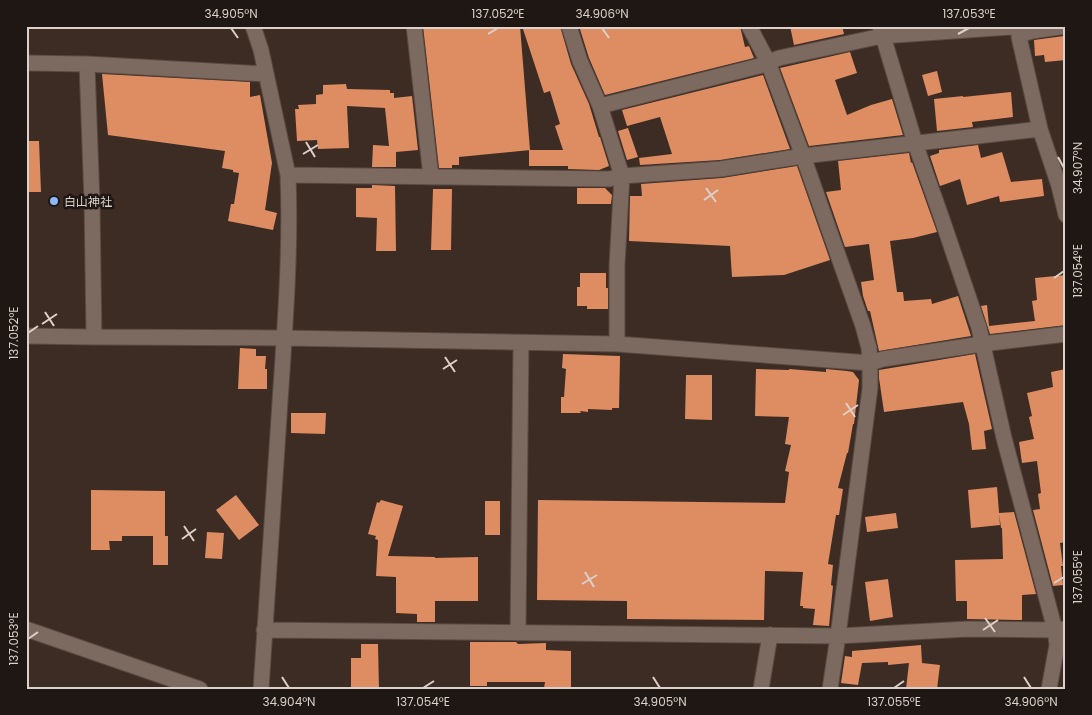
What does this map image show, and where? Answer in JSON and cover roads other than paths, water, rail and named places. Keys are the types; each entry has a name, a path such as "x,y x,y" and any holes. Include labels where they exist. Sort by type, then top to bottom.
{"street":[{"path":"253,26 261,50 288,175 289,215 284,338 261,689"},
{"path":"414,26 431,177"},
{"path":"569,26 580,61 600,106 622,176 617,265 617,344"},
{"path":"749,26 768,62 803,156 869,348 870,388 830,689"},
{"path":"600,106 759,66 779,58 881,31 1011,28 1029,30 1066,26"},
{"path":"1029,30 1019,37 1040,128 1062,187 1066,215"},
{"path":"881,31 915,143 978,328 1006,446 1060,630 1049,689"},
{"path":"26,63 87,64 266,74"},
{"path":"87,64 94,337"},
{"path":"288,175 609,179 622,176 721,169 803,156 1040,128"},
{"path":"26,336 617,344 870,363 883,359 982,344 1066,334"},
{"path":"518,632 521,343"},
{"path":"26,629 200,689"},
{"path":"264,630 838,636 968,629 1060,630"},
{"path":"761,689 770,635"}],"place":[{"name":"白山神社","path":"54,201"}]}
